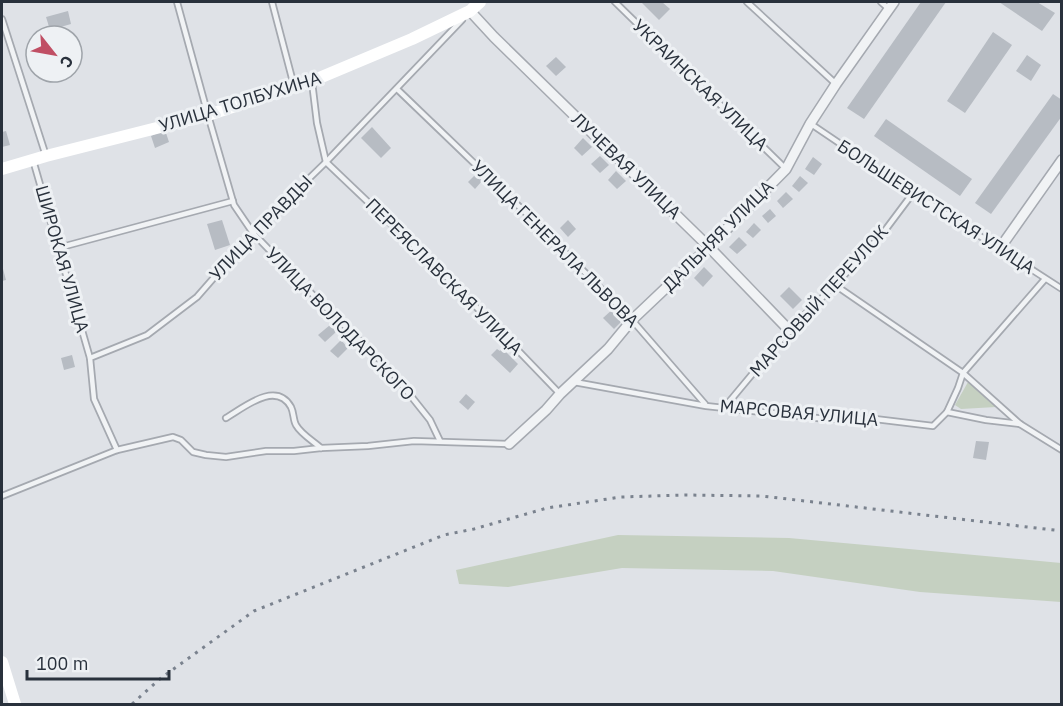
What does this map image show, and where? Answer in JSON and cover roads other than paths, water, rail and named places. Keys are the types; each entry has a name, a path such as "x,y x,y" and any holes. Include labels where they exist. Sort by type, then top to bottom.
{"main road":[{"name":"УЛИЦА ПРАВДЫ","path":"467,6 480,2"},
{"name":"УЛИЦА ТОЛБУХИНА","path":"2,169 208,115 312,81 412,39 467,6"},
{"path":"2,662 15,705"}],"street":[{"name":"ДАЛЬНЯЯ УЛИЦА","path":"509,444 608,349 632,320 709,248 786,169 810,124 891,5"},
{"name":"ЛУЧЕВАЯ УЛИЦА","path":"467,6 494,37 709,248 789,330"},
{"path":"1000,248 1062,160"}],"lane":[{"name":"УЛИЦА ВОЛОДАРСКОГО","path":"177,2 234,205 253,233 391,371 430,420 440,441"},
{"path":"272,2 294,87"},
{"name":"УКРАИНСКАЯ УЛИЦА","path":"615,2 786,169"},
{"path":"747,2 836,84"},
{"path":"881,2 891,5"},
{"name":"УЛИЦА ПРАВДЫ","path":"90,358 147,335 197,297 253,233 397,88 467,6"},
{"path":"2,19 46,156"},
{"path":"312,81 317,123 326,162"},
{"name":"УЛИЦА ГЕНЕРАЛА ЛЬВОВА","path":"397,88 632,320 706,406"},
{"name":"БОЛЬШЕВИСТСКАЯ УЛИЦА","path":"810,124 1062,289"},
{"name":"ШИРОКАЯ УЛИЦА","path":"33,160 90,358"},
{"name":"ПЕРЕЯСЛАВСКАЯ УЛИЦА","path":"326,162 453,283 560,394"},
{"name":"МАРСОВЫЙ ПЕРЕУЛОК","path":"724,408 789,330 835,285 883,232 913,193"},
{"path":"58,248 233,201"},
{"path":"1020,424 947,412 963,373 1045,279"},
{"path":"835,285 963,373 1020,424 1062,450"},
{"path":"90,358 94,399 117,450"},
{"name":"МАРСОВАЯ УЛИЦА","path":"574,382 706,406 826,419 875,419 933,426 947,412"},
{"path":"226,418 265,395 277,395 286,400 292,409 296,426 321,447"},
{"path":"2,496 117,450 173,437 181,440 193,452 226,457 321,447 368,446 414,441 509,444"}],"railway":[{"path":"132,704 161,678 254,611 444,535 474,529 547,508 621,497 762,496 1062,531"}]}
